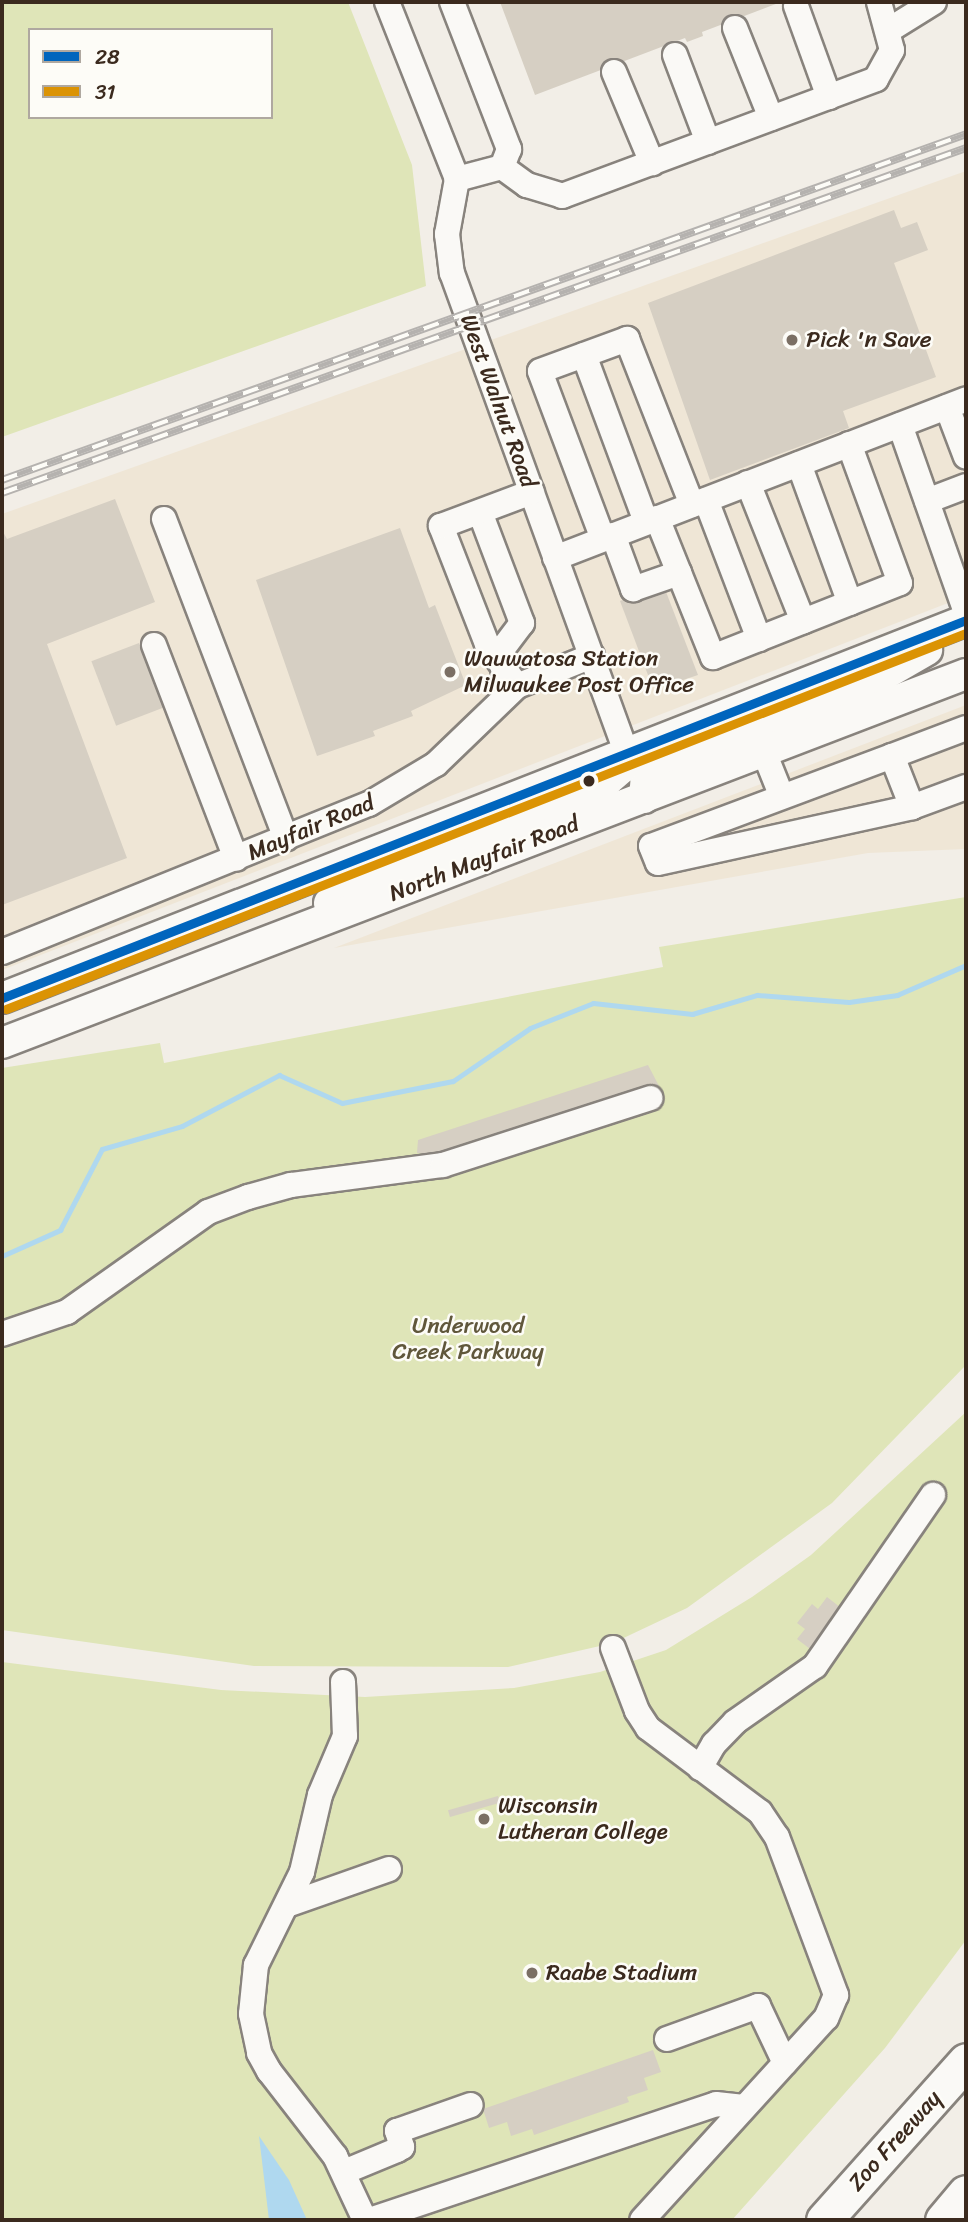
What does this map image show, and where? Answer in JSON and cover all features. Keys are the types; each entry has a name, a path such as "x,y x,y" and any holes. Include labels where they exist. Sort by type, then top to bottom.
{"highway":[{"name":"Zoo Freeway","path":"824,2220 966,2061"},
{"path":"800,2220 867,2173"},
{"path":"943,2220 966,2193"}],"main road":[{"name":"North Mayfair Road","path":"2,998 625,750 966,622"},
{"path":"644,798 646,777 665,759 877,679 966,622"},
{"name":"North Mayfair Road","path":"2,1043 966,674"},
{"path":"265,942 395,866 607,781 622,768 625,750"}],"street":[{"name":"West Walnut Road","path":"387,2 457,179 448,252 485,363 644,798"},
{"path":"452,2 509,149 502,167"},
{"path":"502,167 527,185 562,197 876,79 892,50 890,30 879,2"},
{"path":"890,30 934,2"},
{"path":"796,6 829,97"},
{"path":"735,28 771,118"},
{"path":"675,55 708,142"},
{"path":"614,72 652,163"},
{"path":"457,179 502,167"},
{"path":"679,573 634,590 608,537 540,371 627,339 759,639"},
{"path":"584,355 651,520 679,573 713,657 900,583 849,444"},
{"path":"555,558 957,403 966,457"},
{"path":"900,425 966,612"},
{"path":"799,464 850,603"},
{"path":"748,483 803,621"},
{"path":"927,500 966,486"},
{"path":"510,678 487,644 442,526 532,492"},
{"path":"480,512 522,623 503,648 510,678"},
{"path":"164,519 286,839"},
{"path":"154,645 236,859"},
{"name":"Mayfair Road","path":"2,952 286,839 414,779 457,746 510,678 592,656"},
{"path":"966,728 651,846 657,863 912,807 966,787"},
{"path":"764,752 782,797"},
{"path":"892,756 912,807"},
{"path":"2,1334 67,1312 208,1212 248,1196 291,1185 443,1165 650,1098"},
{"path":"700,1769 714,1744 735,1721 815,1666 933,1495"},
{"path":"613,1648 637,1711 648,1728 760,1811 777,1837 836,1995 826,2018 642,2220"},
{"path":"343,1682 345,1736 320,1795 302,1872 256,1965 251,2014 254,2035 269,2071 344,2172 368,2220 716,2104 744,2107"},
{"path":"287,1905 388,1869"},
{"path":"667,2039 758,2006 785,2063"},
{"path":"344,2172 397,2151 402,2147 397,2131 471,2105"}],"shaded area":[{"path":"966,171 966,596 2,970 2,514"},
{"path":"966,705 966,849 868,853 334,948"}],"green space":[{"path":"2,2 348,2 412,165 426,286 2,437"},
{"name":"Underwood Creek Parkway","path":"966,897 966,1365 832,1503 687,1608 613,1643 508,1667 254,1666 2,1630 2,1068 160,1043 164,1063 663,967 659,947"},
{"name":"Wisconsin Lutheran College","path":"966,1412 966,1940 885,2048 732,2220 2,2220 2,1662 221,1690 365,1697 514,1688 600,1672 666,1650 752,1597 811,1555"}],"water":[{"path":"259,2136 289,2180 307,2220 269,2220"}],"building":[{"path":"500,2 781,2 702,32 703,36 687,42 685,38 535,95"},
{"name":"Pick 'n Save","path":"894,210 901,228 917,222 928,250 894,263 936,377 843,411 849,428 710,480 648,303"},
{"path":"115,499 155,602 47,644 127,858 2,905 2,530 7,539"},
{"path":"400,528 429,608 435,605 466,685 411,711 413,716 373,731 375,736 317,756 256,580"},
{"path":"663,584 698,675 677,682 651,683 620,601"},
{"path":"139,643 164,707 116,726 91,661"},
{"path":"648,1065 659,1086 447,1155 417,1153 418,1140"},
{"path":"827,1597 845,1611 814,1652 797,1639 805,1629 797,1623 812,1604 818,1609"},
{"path":"498,1796 500,1803 450,1817 448,1810"},
{"path":"653,2050 661,2072 644,2078 648,2090 627,2097 629,2102 534,2135 532,2129 511,2136 507,2122 489,2128 483,2109"}],"waterway":[{"path":"2,1256 60,1230 102,1149 182,1126 279,1075 342,1103 453,1081 530,1028 593,1003 692,1014 757,995 849,1002 897,995 966,965"}],"railway":[{"path":"2,480 966,134"},
{"path":"2,493 966,148"}],"transit line":[{"name":"28","path":"2,998 966,620"},
{"name":"31","path":"6,1009 966,633"}],"place":[{"name":"Pick 'n Save","path":"792,340"},
{"name":"Wauwatosa Station Milwaukee Post Office","path":"450,672"},
{"name":"Wisconsin Lutheran College","path":"484,1819"},
{"name":"Raabe Stadium","path":"532,1973"}]}
